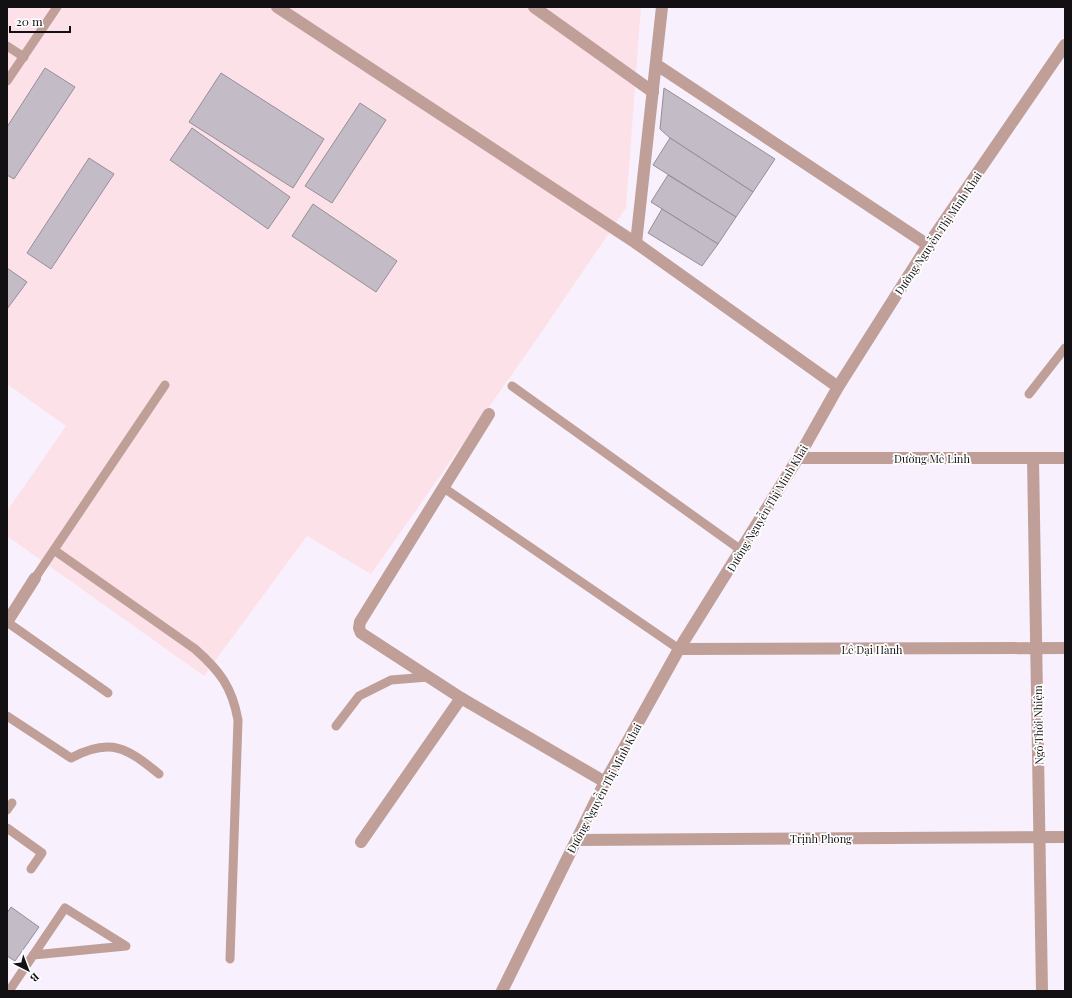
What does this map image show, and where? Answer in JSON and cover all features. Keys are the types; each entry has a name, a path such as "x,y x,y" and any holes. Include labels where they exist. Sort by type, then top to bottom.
{"street":[{"path":"277,7 636,244 838,387"},
{"path":"534,7 653,92"},
{"path":"636,244 657,65 662,7"},
{"name":"Đường Nguyễn Thị Minh Khai","path":"502,991 605,782 679,649 798,458 838,387 928,245 1065,45"},
{"path":"657,65 928,245"},
{"path":"490,414 360,622 359,628 361,633 461,698 605,782"},
{"name":"Đường Mê Linh","path":"798,458 1065,458"},
{"name":"Ngô Thời Nhiệm","path":"1033,458 1042,991"},
{"path":"7,622 35,578"},
{"name":"Lê Đại Hành","path":"679,649 1065,648"},
{"path":"362,842 461,698"},
{"name":"Trịnh Phong","path":"576,840 1065,837"}],"lane":[{"path":"7,81 57,7"},
{"path":"7,46 24,57"},
{"path":"1029,394 1065,348"},
{"path":"35,578 165,385"},
{"path":"512,386 741,550"},
{"path":"444,488 679,649"},
{"path":"54,550 195,649 212,664 223,678 235,701 238,720 230,959"},
{"path":"7,622 108,693"},
{"path":"336,726 359,696 391,680 428,677"},
{"path":"7,716 71,758 89,749 105,746 126,750 141,759 159,774"},
{"path":"7,828 42,853 30,869"},
{"path":"9,991 33,955 65,908 126,946 33,955"}],"shaded area":[{"path":"7,7 641,7 626,208 539,336 371,574 307,536 204,676 7,536 7,511 66,426 7,384"}],"building":[{"path":"45,68 75,87 14,179 7,175 7,127"},
{"path":"221,73 324,139 293,188 189,122"},
{"path":"664,88 775,159 753,192 670,138 660,129"},
{"path":"360,103 386,120 332,203 305,186"},
{"path":"192,128 290,197 268,229 170,160"},
{"path":"670,138 753,192 736,217 653,165"},
{"path":"89,158 114,174 51,269 27,253"},
{"path":"668,175 736,217 718,244 651,202"},
{"path":"313,204 397,261 376,292 292,236"},
{"path":"662,209 718,244 702,266 648,233"},
{"path":"7,268 27,282 7,309"},
{"path":"11,907 39,927 15,961 7,956 7,913"}]}
